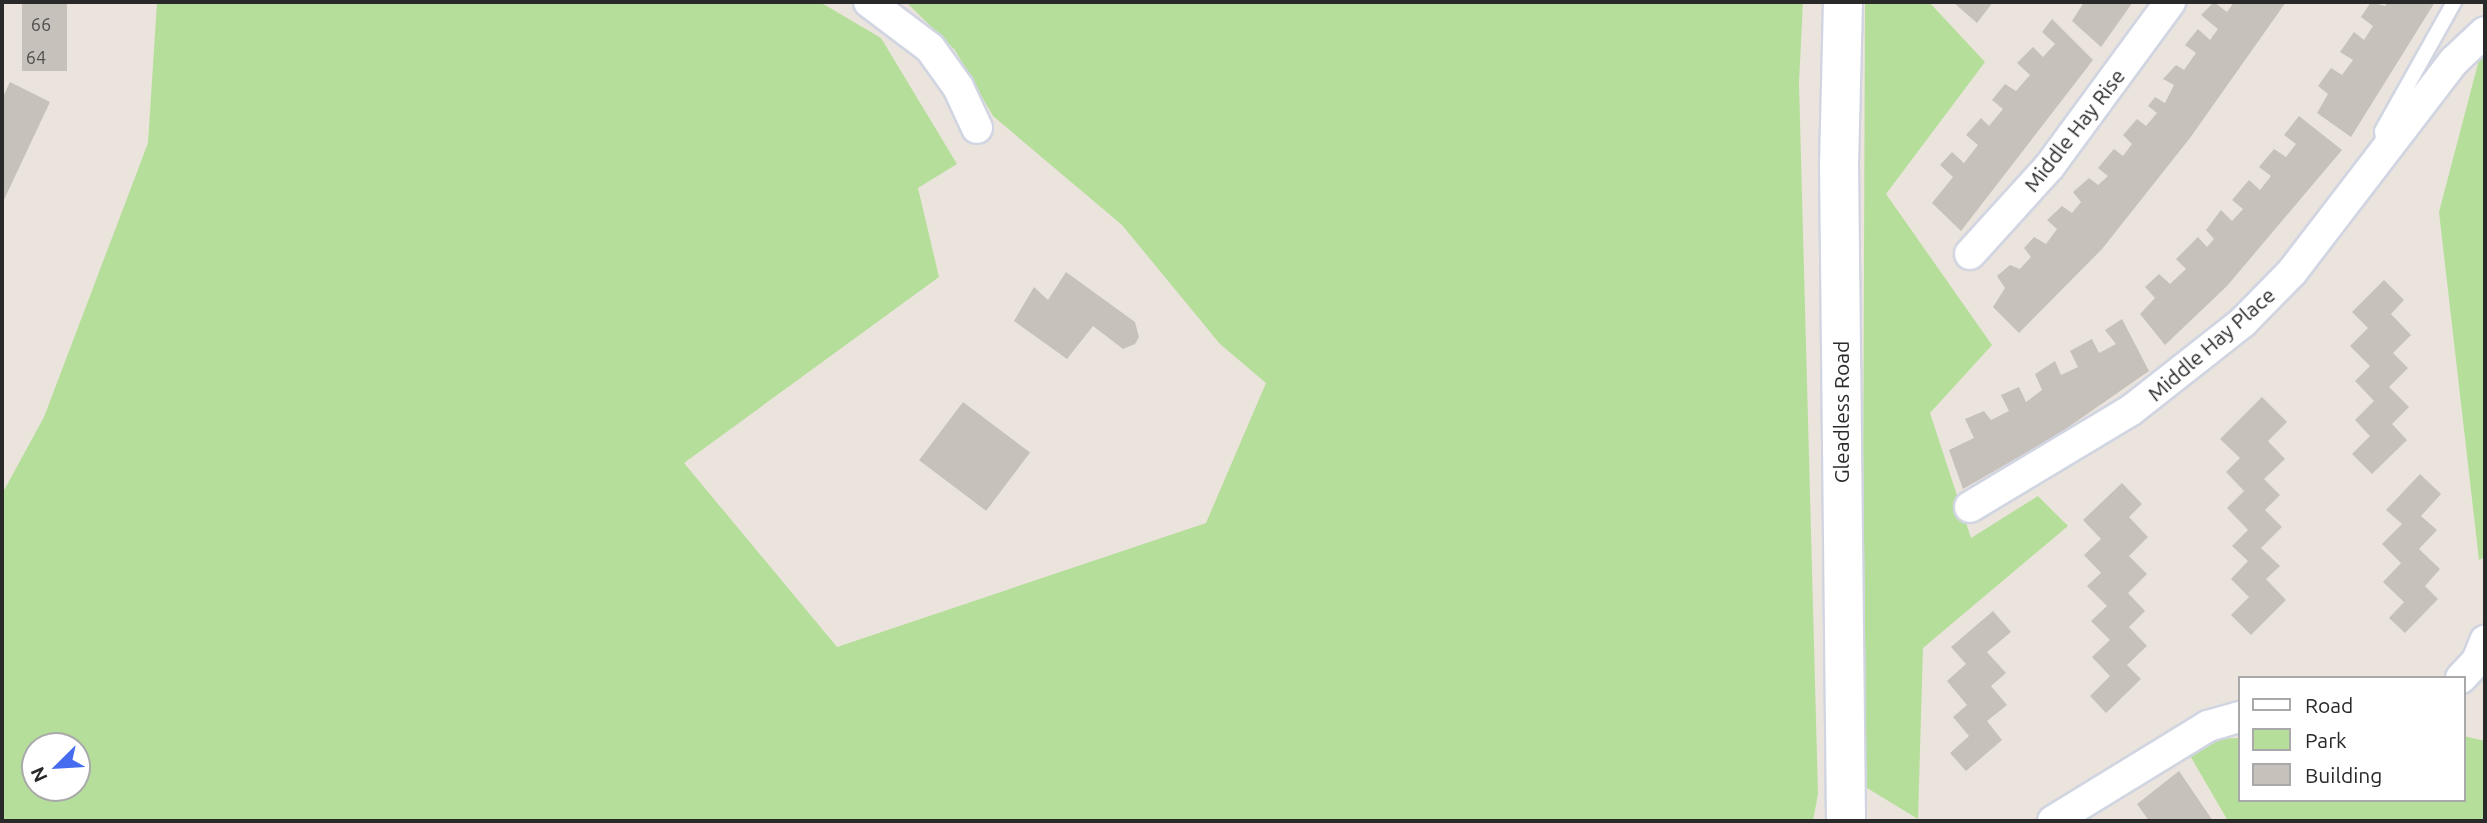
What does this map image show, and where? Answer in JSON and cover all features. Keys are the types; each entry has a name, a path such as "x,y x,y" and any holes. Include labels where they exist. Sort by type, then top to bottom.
{"main road":[{"name":"Gleadless Road","path":"1843,2 1839,162 1846,821"}],"street":[{"path":"869,2 930,48 958,88 977,128"},
{"name":"Middle Hay Rise","path":"1970,254 2049,167 2170,2"},
{"name":"Middle Hay Place","path":"1970,507 2130,411 2243,322 2292,272 2454,61 2485,32"},
{"path":"2463,676 2477,661 2485,640"},
{"path":"2053,821 2208,726 2238,718"}],"lane":[{"path":"2384,154 2382,131 2454,2"}],"green space":[{"path":"157,2 820,2 881,38 957,164 918,188 939,277 684,463 837,647 1206,523 1266,383 1220,344 1122,225 993,116 955,50 906,2 1803,2 1799,83 1818,794 1813,821 2,821 2,494 44,417 148,143"},
{"path":"1865,2 1929,2 1985,62 1886,194 1992,345 1930,413 1971,538 2038,496 2068,526 1923,648 1918,819 1862,785"},
{"path":"2485,37 2485,557 2479,560 2439,212"},
{"path":"2466,736 2485,741 2485,821 2228,821 2181,740 2238,738 2238,802 2466,802"}],"building":[{"path":"22,2 67,2 67,71 22,71"},
{"path":"1953,2 1993,2 1977,23"},
{"path":"2084,2 2133,2 2101,47 2072,21"},
{"path":"2214,2 2227,12 2234,2 2286,2 2190,138 2102,249 2019,333 1993,307 2005,288 1997,276 2010,265 2020,269 2031,257 2024,248 2034,237 2046,244 2057,229 2047,220 2062,206 2072,213 2081,202 2073,192 2089,178 2098,185 2108,176 2098,168 2114,149 2123,156 2132,144 2123,135 2137,119 2146,126 2157,113 2148,106 2155,97 2165,103 2174,85 2163,79 2176,65 2184,70 2196,53 2185,45 2198,29 2210,40 2218,29 2201,15"},
{"path":"2371,2 2385,6 2388,2 2435,2 2351,137 2317,113 2328,94 2318,86 2331,68 2342,75 2353,60 2340,52 2354,32 2364,40 2373,26 2361,17"},
{"path":"2052,19 2093,60 1961,231 1932,203 1953,177 1940,165 1952,152 1964,163 1978,145 1966,135 1981,118 1989,126 2003,109 1992,100 2005,84 2016,91 2030,75 2017,63 2033,47 2043,57 2055,44 2042,32"},
{"path":"10,82 50,102 2,204 2,99"},
{"path":"2299,116 2342,150 2227,286 2165,345 2140,314 2155,298 2145,287 2159,274 2170,284 2186,269 2176,259 2198,237 2207,247 2214,239 2206,230 2221,210 2232,221 2243,209 2232,200 2249,180 2260,190 2271,176 2259,167 2274,149 2286,157 2296,144 2284,135"},
{"path":"1066,272 1135,322 1139,337 1135,344 1123,349 1093,326 1067,359 1014,321 1034,287 1048,300"},
{"path":"2384,280 2404,300 2391,314 2411,335 2393,353 2408,368 2389,387 2409,407 2392,424 2407,440 2372,474 2352,454 2370,436 2355,420 2374,401 2355,381 2370,366 2350,346 2368,328 2352,312"},
{"path":"2122,319 2149,371 2057,435 1963,489 1949,450 1974,438 1965,419 1984,411 1991,420 2009,411 2001,395 2019,387 2026,402 2042,390 2035,374 2055,361 2061,375 2078,367 2070,351 2092,339 2099,353 2116,344 2105,330"},
{"path":"2262,397 2287,422 2268,441 2285,459 2264,479 2280,495 2265,510 2282,527 2261,548 2280,566 2266,579 2286,600 2251,635 2231,615 2249,597 2231,579 2248,561 2232,546 2248,530 2227,508 2244,491 2226,472 2240,458 2220,439"},
{"path":"963,402 1030,453 986,511 919,460"},
{"path":"2420,474 2441,494 2421,516 2437,530 2419,549 2440,569 2425,586 2438,599 2405,633 2389,618 2404,602 2383,582 2401,563 2382,544 2402,524 2386,510"},
{"path":"2122,483 2142,504 2129,517 2148,537 2129,556 2147,574 2128,593 2145,611 2129,627 2147,646 2127,665 2141,679 2106,713 2090,696 2110,676 2092,657 2110,640 2091,621 2107,606 2087,586 2101,573 2084,555 2101,539 2083,520"},
{"path":"1993,611 2011,632 1987,652 2006,673 1991,686 2007,705 1987,721 2002,740 1966,771 1950,753 1969,736 1953,717 1967,705 1947,681 1966,664 1951,647"},
{"path":"2179,771 2213,821 2149,821 2137,804"}]}
